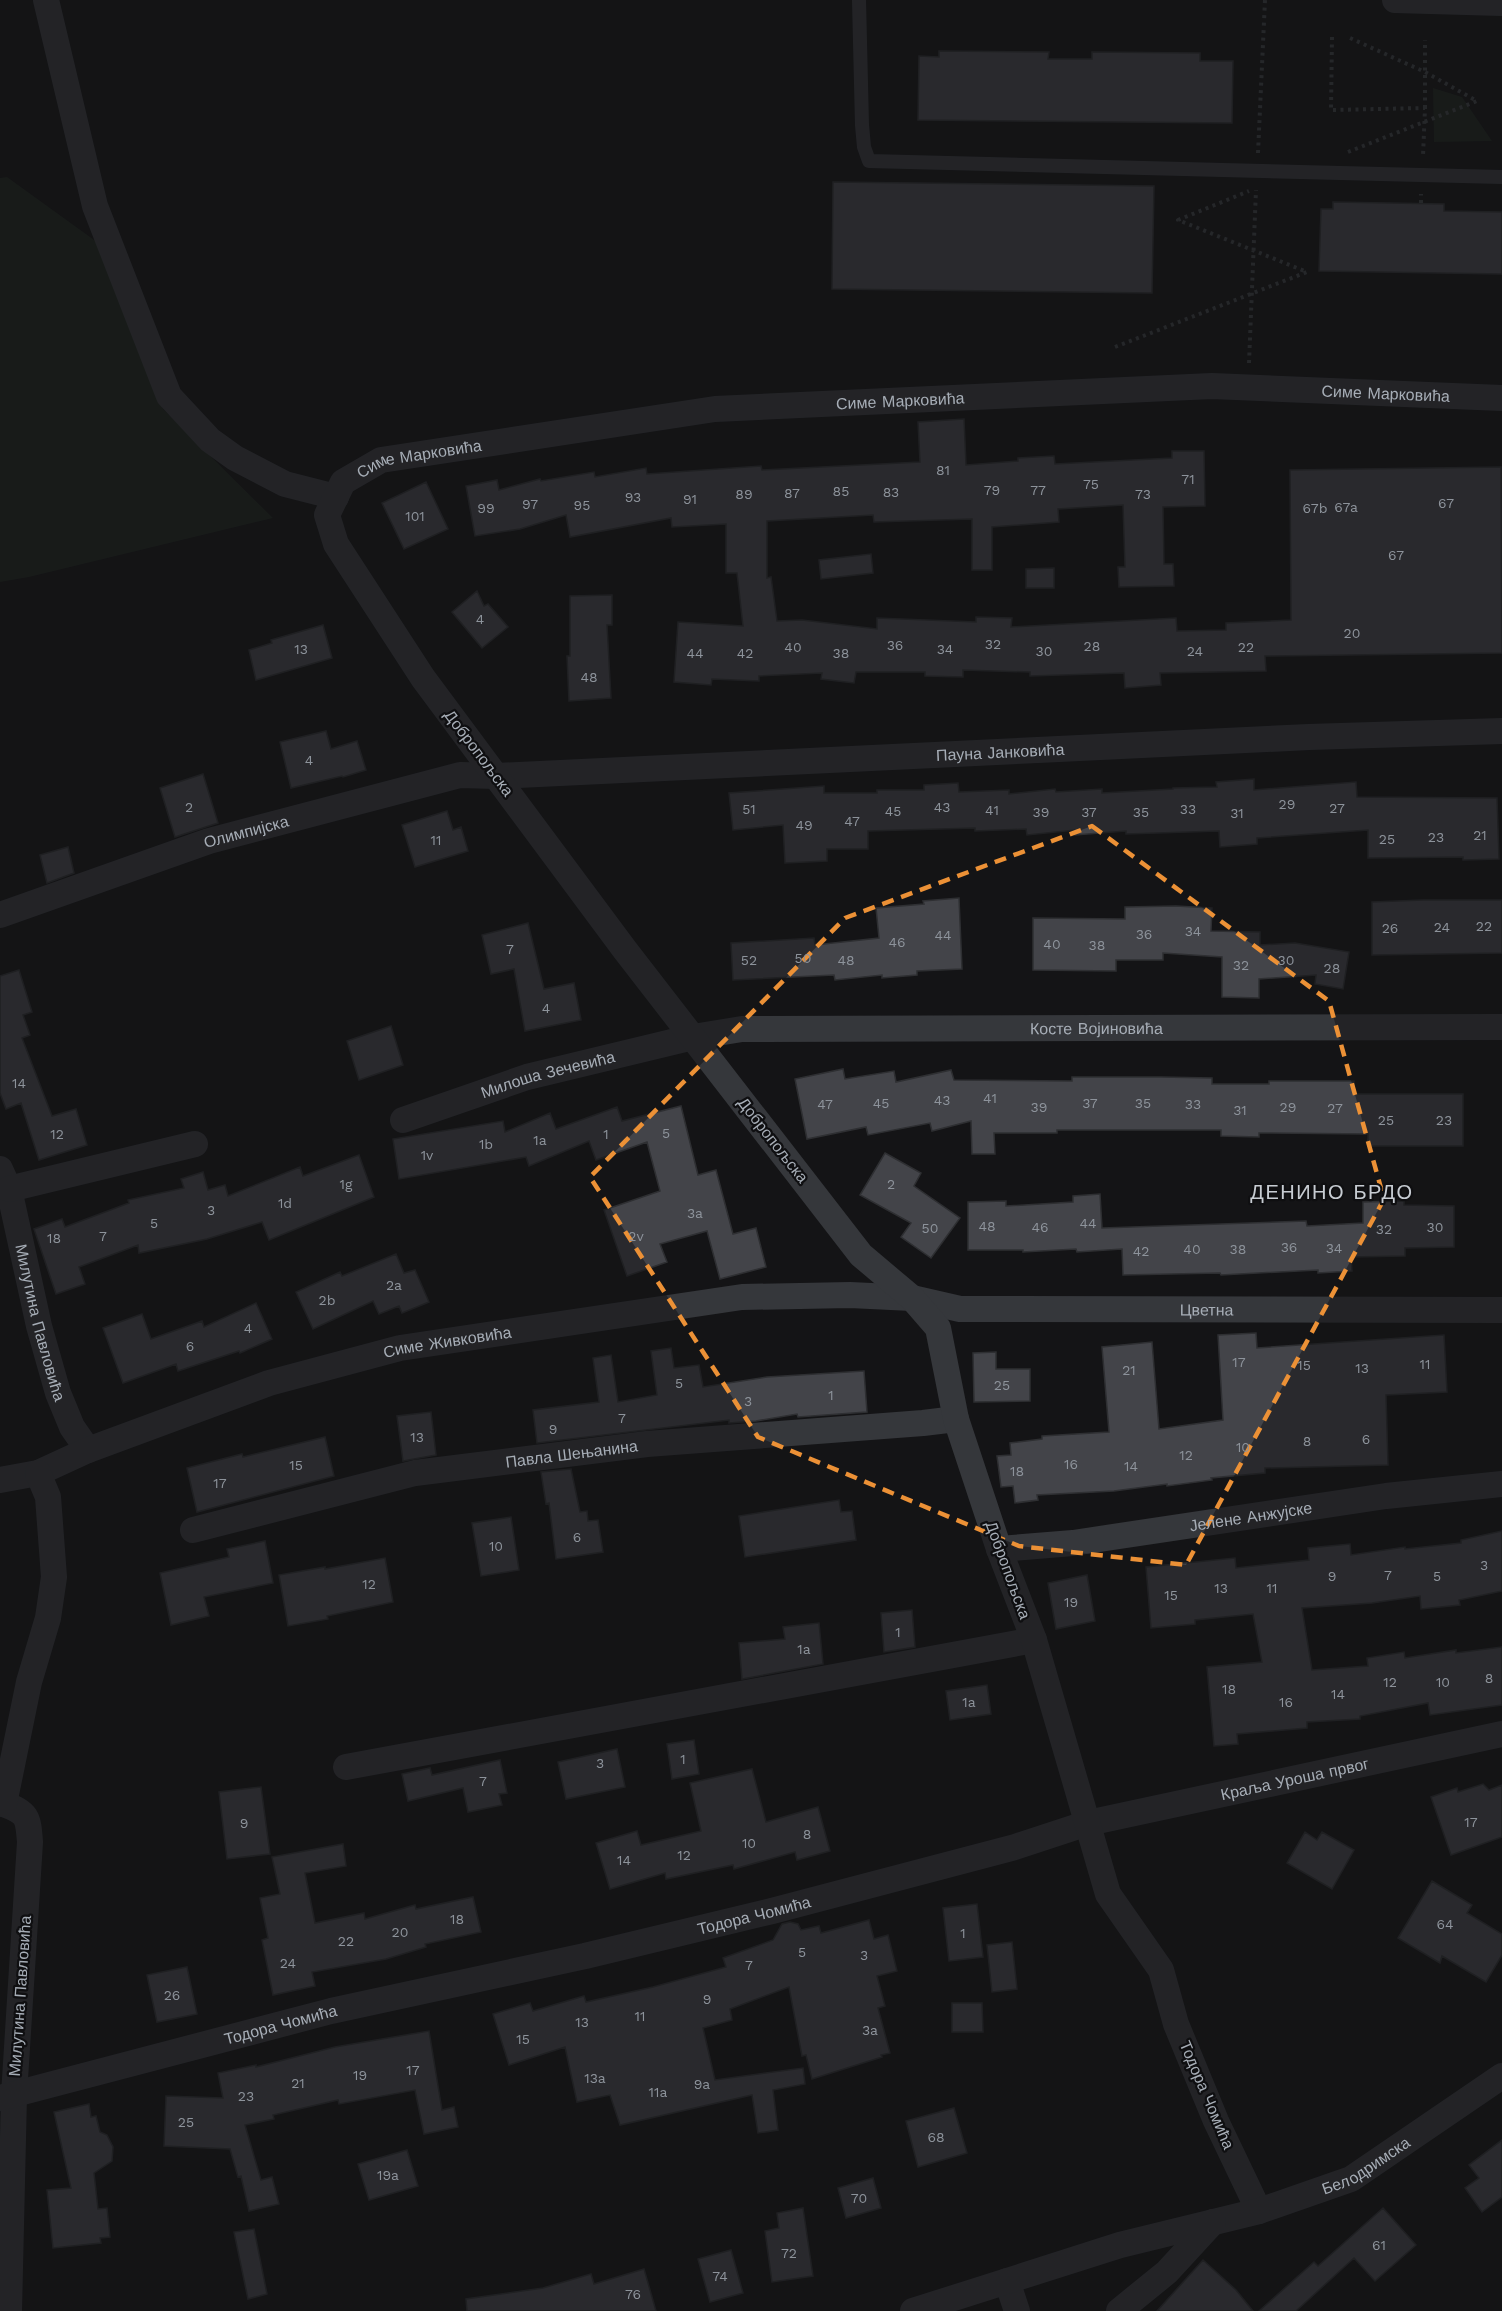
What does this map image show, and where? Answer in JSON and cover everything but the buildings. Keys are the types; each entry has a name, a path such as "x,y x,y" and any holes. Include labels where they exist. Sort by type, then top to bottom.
{"street":[{"path":"46,0 95,206 169,396 210,440 235,458 331,506"},
{"path":"1395,0 1502,3"},
{"name":"Симе Марковића","path":"331,506 343,482 381,460 714,409 1212,386 1502,399"},
{"name":"Добропољска","path":"331,506 336,544 416,668 625,950 861,1254 912,1298 938,1328 956,1419 999,1549 1034,1640 1088,1823"},
{"name":"Пауна Јанковића","path":"497,776 1309,737 1502,731"},
{"name":"Олимпијска","path":"0,915 209,841 460,775 497,776"},
{"name":"Косте Војиновића","path":"693,1037 742,1029 1502,1028"},
{"name":"Милоша Зечевића","path":"402,1120 527,1077 693,1037"},
{"path":"4,1179 195,1144"},
{"name":"Милутина Павловића","path":"4,1179 39,1326 58,1393 72,1427 88,1450"},
{"name":"Симе Живковића","path":"0,1480 38,1473 88,1450 268,1383 400,1348 742,1297 850,1295 912,1298"},
{"name":"Цветна","path":"912,1298 960,1309 1502,1310"},
{"name":"Павла Шењанина","path":"193,1530 415,1473 647,1444 956,1419"},
{"path":"2,1805 29,1682 48,1618 54,1577 48,1497 38,1473"},
{"name":"Јелене Анжујске","path":"999,1549 1073,1543 1386,1496 1502,1484"},
{"path":"346,1767 1034,1640"},
{"name":"Краља Уроша првог","path":"1088,1823 1502,1734"},
{"name":"Милутина Павловића","path":"2,1805 22,1811 29,1822 30,1842 7,2097 9,2311"},
{"name":"Тодора Чомића","path":"7,2097 331,2011 585,1956 772,1911 1015,1847 1088,1823 1108,1894 1161,1970 1176,2024 1216,2121 1259,2211"},
{"name":"Белодримска","path":"913,2311 1120,2245 1259,2211 1351,2179 1502,2076"},
{"path":"1119,2311 1167,2272 1213,2222"},
{"path":"1006,2281 1017,2311"}],"lane":[{"path":"859,0 862,124 864,147 869,161 1502,177"}],"path":[{"path":"1248,387 1265,0"},
{"path":"1332,37 1331,110 1425,108"},
{"path":"1341,155 1477,101 1425,72 1350,38"},
{"path":"1420,203 1425,122 1425,40"},
{"path":"1115,347 1307,272 1178,220 1256,188"}],"highlighted area":[{"path":"1092,826 1329,1001 1384,1199 1186,1565 1019,1546 758,1437 590,1177 845,918"}],"shaded area":[{"path":"1433,88 1462,97 1492,141 1434,142"},
{"path":"7,177 108,250 163,409 273,518 0,582 0,178"}],"district":[{"name":"ДЕНИНО БРДО","path":"1332,1192"}]}
